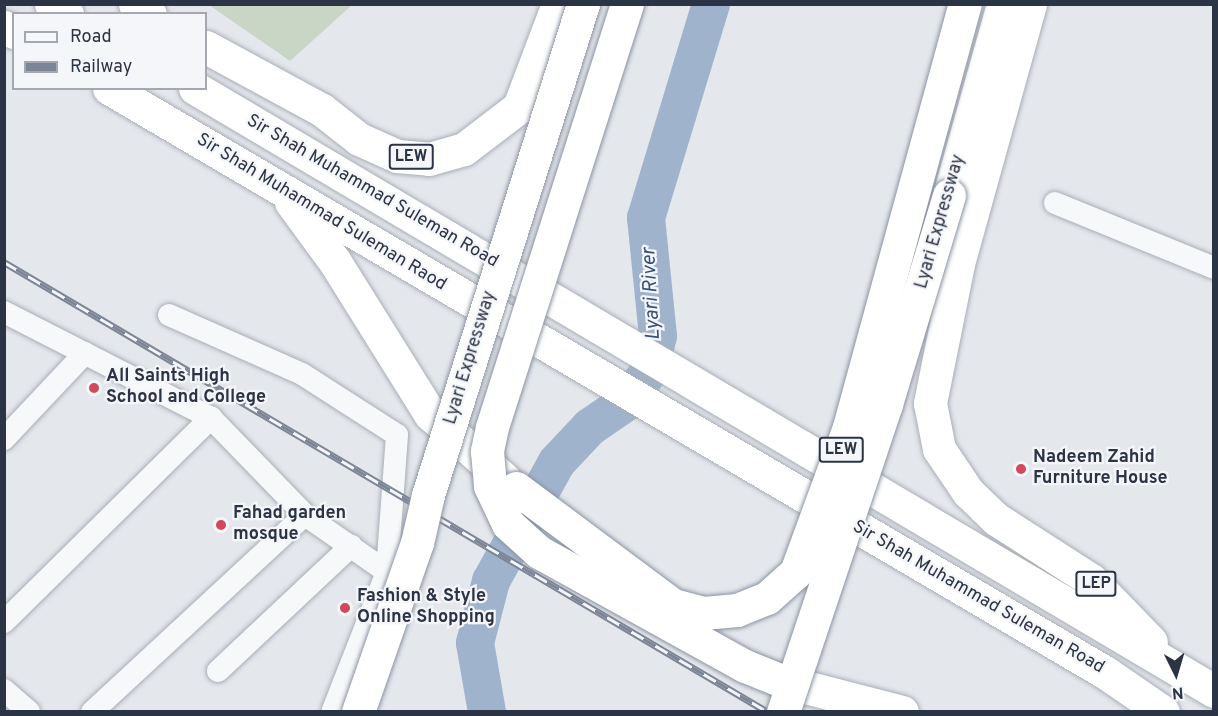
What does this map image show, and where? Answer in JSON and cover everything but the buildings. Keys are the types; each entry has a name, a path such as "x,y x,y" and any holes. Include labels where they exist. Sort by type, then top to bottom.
{"highway":[{"path":"51,4 64,12"},
{"name":"LEW","path":"207,48 322,110 359,139 397,156 429,159 464,149 519,107 558,4"},
{"name":"Lyari Expressway","path":"358,711 417,543 428,495 583,4"},
{"path":"627,4 492,427 487,452 490,486 508,524 538,552 745,666 782,696 902,711"},
{"name":"LEW","path":"281,189 335,262 430,414 516,489 672,605 703,613 737,610 767,598 795,572 852,417 965,4"},
{"name":"Lyari Expressway","path":"782,696 886,404 1003,4"},
{"name":"LEP","path":"1030,4 958,264 930,403 939,449 968,492 996,519 1091,580 1179,670"},
{"name":"Sir Shah Muhammad Suleman Raod","path":"112,90 532,339 790,487"},
{"name":"Sir Shah Muhammad Suleman Road","path":"198,90 550,296 810,454 1179,670"},
{"name":"Sir Shah Muhammad Suleman Road","path":"790,487 1163,711"},
{"path":"1179,670 1214,691"}],"street":[{"path":"1056,203 1214,268"},
{"path":"4,312 211,418 305,515 387,572"},
{"path":"169,315 302,374 397,435 387,572 332,711"},
{"path":"4,439 85,353"},
{"path":"8,613 211,418"},
{"path":"92,711 305,515"},
{"path":"218,671 351,546"},
{"path":"4,690 29,711"}],"green space":[{"path":"352,4 290,61 209,5"}],"waterway":[{"name":"Lyari River","path":"487,712 475,643 491,581 557,462 590,427 628,401 650,370 658,336 646,218 711,4"}],"railway":[{"path":"4,262 768,712"}],"place":[{"name":"All Saints High School and College","path":"94,388"},
{"name":"Nadeem Zahid Furniture House","path":"1021,469"},
{"name":"Fahad garden mosque","path":"221,525"},
{"name":"Fashion & Style Online Shopping","path":"345,608"}]}
